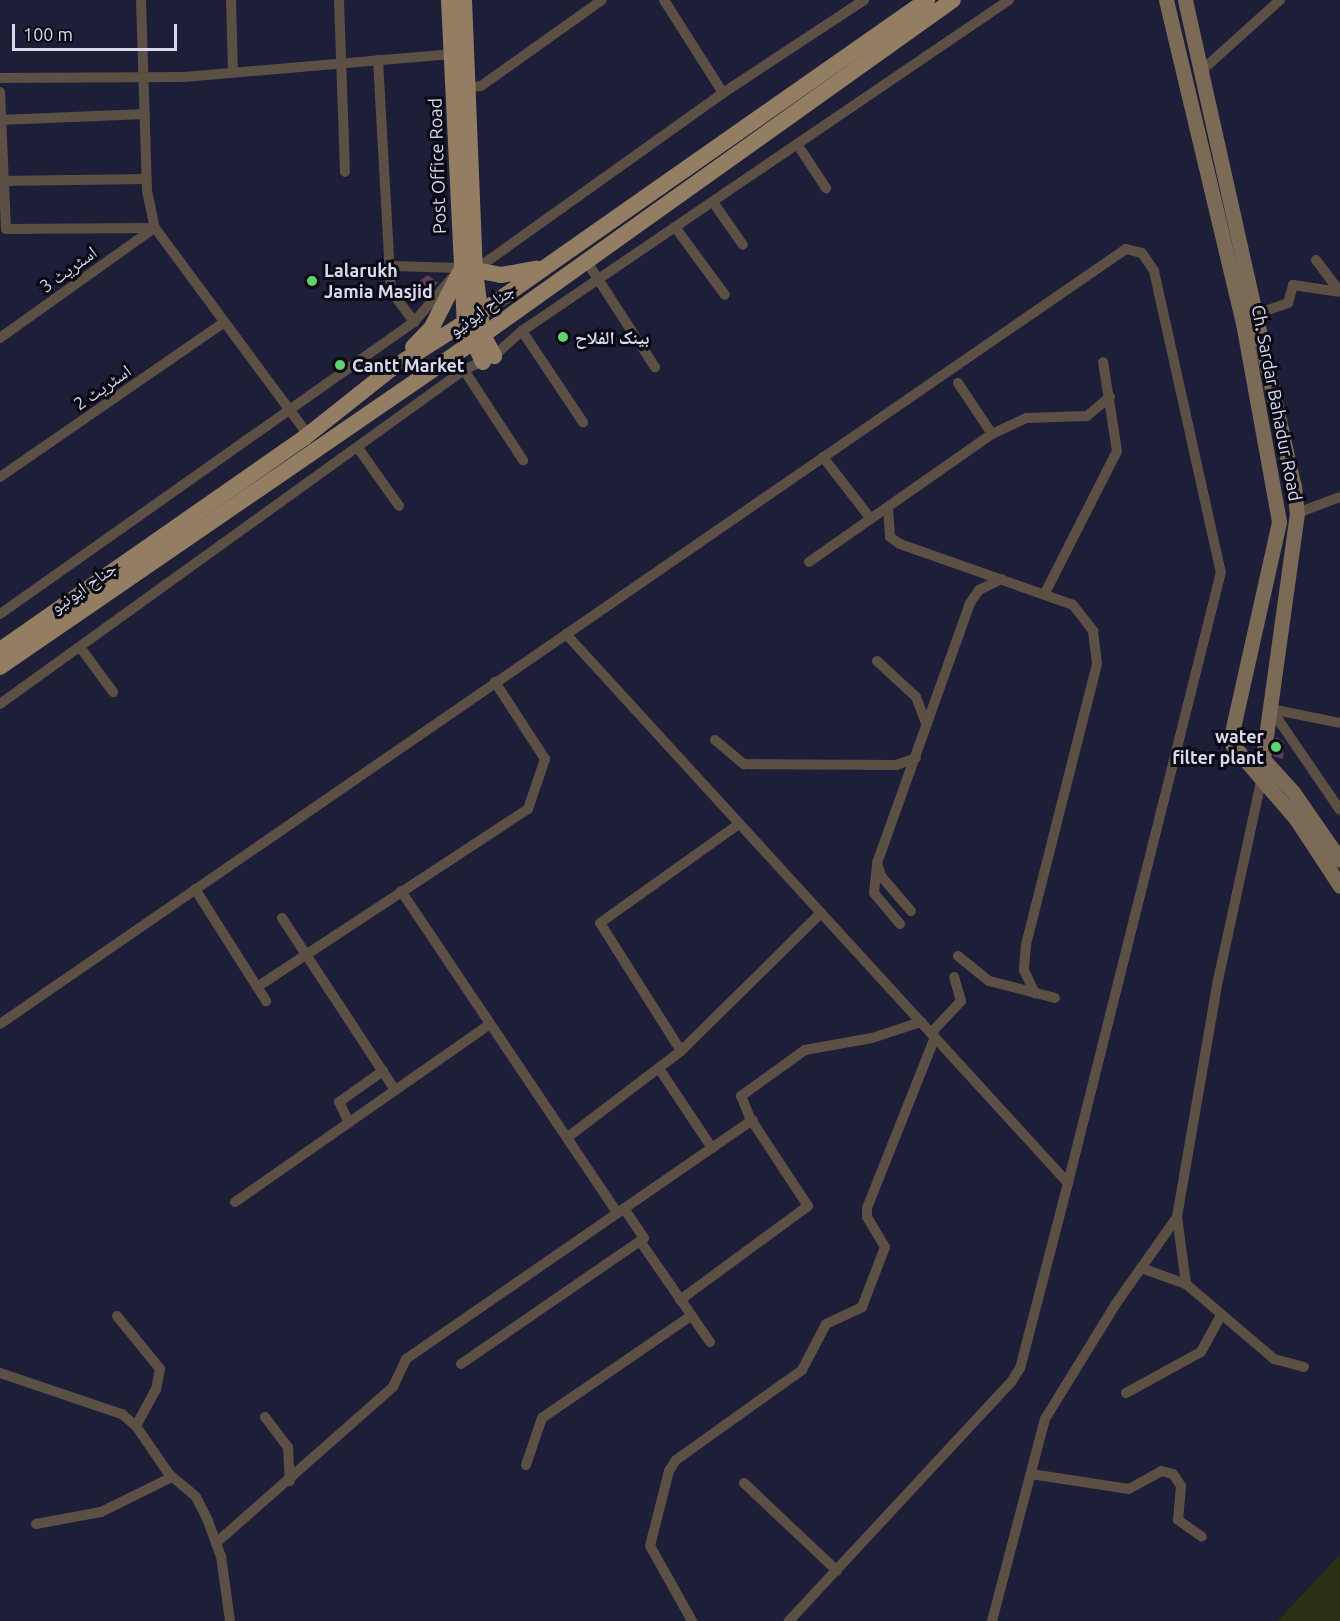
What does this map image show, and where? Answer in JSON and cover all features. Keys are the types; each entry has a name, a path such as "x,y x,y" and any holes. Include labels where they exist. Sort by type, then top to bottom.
{"main road":[{"name":"Post Office Road","path":"449,0 451,54 460,89"},
{"name":"Post Office Road","path":"464,0 460,89 468,269 465,323 489,359"},
{"name":"جناح ایونیو","path":"0,650 308,435 391,369 480,313 538,269 927,0"},
{"name":"جناح ایونیو","path":"0,668 436,364 477,338 952,0"},
{"name":"Ch. Sardar Bahadur Road","path":"1166,0 1196,90 1256,314 1277,398 1297,513 1273,710 1263,759 1262,781"},
{"name":"Ch. Sardar Bahadur Road","path":"1185,0 1200,72 1196,90 1276,492 1279,522 1230,742 1296,819 1340,886"},
{"name":"Post Office Road","path":"468,269 480,313 477,338"},
{"path":"391,369 432,327 468,269 501,275 538,269"},
{"path":"1263,759 1293,792 1340,860"}],"street":[{"path":"141,0 146,179 155,228 222,324 308,435"},
{"path":"231,0 233,72"},
{"path":"339,0 345,172"},
{"path":"460,89 481,86 602,0"},
{"path":"664,0 723,93"},
{"path":"0,614 414,322 468,269 723,93 864,0"},
{"path":"0,704 464,370 489,359 522,332 597,280 1009,0"},
{"path":"1200,72 1280,0"},
{"path":"0,78 144,78 451,54"},
{"path":"378,60 391,291 414,322"},
{"path":"0,92 2,181 6,229 155,228"},
{"path":"1,120 145,114"},
{"path":"797,144 826,188"},
{"path":"2,181 146,179"},
{"path":"713,202 743,245"},
{"path":"675,227 725,295"},
{"name":"اسٹریٹ 3","path":"0,338 155,228"},
{"path":"0,1024 1126,249 1142,253 1154,271 1221,572 1068,1184 1016,1374 789,1621"},
{"path":"585,259 655,367"},
{"path":"1316,260 1339,292"},
{"path":"390,266 468,269"},
{"path":"1256,314 1288,303 1293,285 1339,292"},
{"path":"507,343 518,308"},
{"name":"اسٹریٹ 2","path":"0,477 222,324"},
{"path":"522,332 583,423"},
{"path":"1045,593 1117,451 1103,362"},
{"path":"436,364 449,382"},
{"path":"464,370 523,460"},
{"path":"958,383 992,434"},
{"path":"809,562 992,434 1026,418 1087,416 1110,397"},
{"path":"358,448 399,506"},
{"path":"823,457 871,519"},
{"path":"1297,513 1340,496"},
{"path":"888,507 890,537 900,544 1045,593 1073,605 1084,615 1094,631 1097,664 1026,945 1024,970 1035,994"},
{"path":"900,924 874,893 877,863 928,726 970,603 979,590 1002,579"},
{"path":"566,634 1068,1184"},
{"path":"80,647 113,692"},
{"path":"877,661 916,697 928,726"},
{"path":"257,987 307,952 528,809 545,759 495,682"},
{"path":"1273,710 1340,723"},
{"path":"1273,710 1340,810"},
{"path":"714,740 744,764 896,765 916,758"},
{"path":"1186,1284 1177,1217 1217,985 1262,781"},
{"path":"681,1051 600,923 739,824"},
{"path":"877,863 881,876 911,911"},
{"path":"195,889 266,1001"},
{"path":"401,891 489,1025 567,1137 621,1211 644,1235 640,1241 461,1364"},
{"path":"567,1137 660,1070 821,913"},
{"path":"282,918 307,952 395,1090"},
{"path":"958,956 989,981 1055,998"},
{"path":"692,1621 650,1546 669,1471 676,1460 802,1370 826,1324 862,1307 885,1247 867,1217 867,1208 933,1036 961,1001 954,977"},
{"path":"680,1300 806,1210 752,1120 741,1096 805,1050 872,1038 921,1022"},
{"path":"235,1202 489,1025"},
{"path":"660,1070 712,1148"},
{"path":"349,1123 339,1102 384,1071"},
{"path":"216,1543 290,1481 393,1387 406,1359 752,1120"},
{"path":"992,1621 1045,1419 1141,1268 1177,1217"},
{"path":"640,1241 710,1342"},
{"path":"1141,1268 1186,1284 1274,1359 1304,1367"},
{"path":"1126,1393 1201,1352 1221,1315"},
{"path":"117,1316 160,1369 156,1389 136,1425"},
{"path":"526,1465 542,1418 691,1316"},
{"path":"0,1373 122,1414 136,1425 172,1477 196,1497 216,1543 230,1621"},
{"path":"265,1418 288,1447 290,1481"},
{"path":"1031,1474 1129,1489 1161,1471 1173,1474 1181,1486 1178,1520 1202,1537"},
{"path":"36,1524 101,1512 172,1477"},
{"path":"744,1483 837,1571"}],"green space":[{"path":"1340,1554 1340,1621 1278,1621"}],"building":[{"path":"428,275 438,283 418,299 409,288"},
{"path":"1276,737 1284,742 1283,759 1273,756"}],"place":[{"name":"Lalarukh Jamia Masjid","path":"312,281"},
{"name":"بینک الفلاح","path":"563,337"},
{"name":"Cantt Market","path":"340,365"},
{"name":"water filter plant","path":"1276,747"}]}
